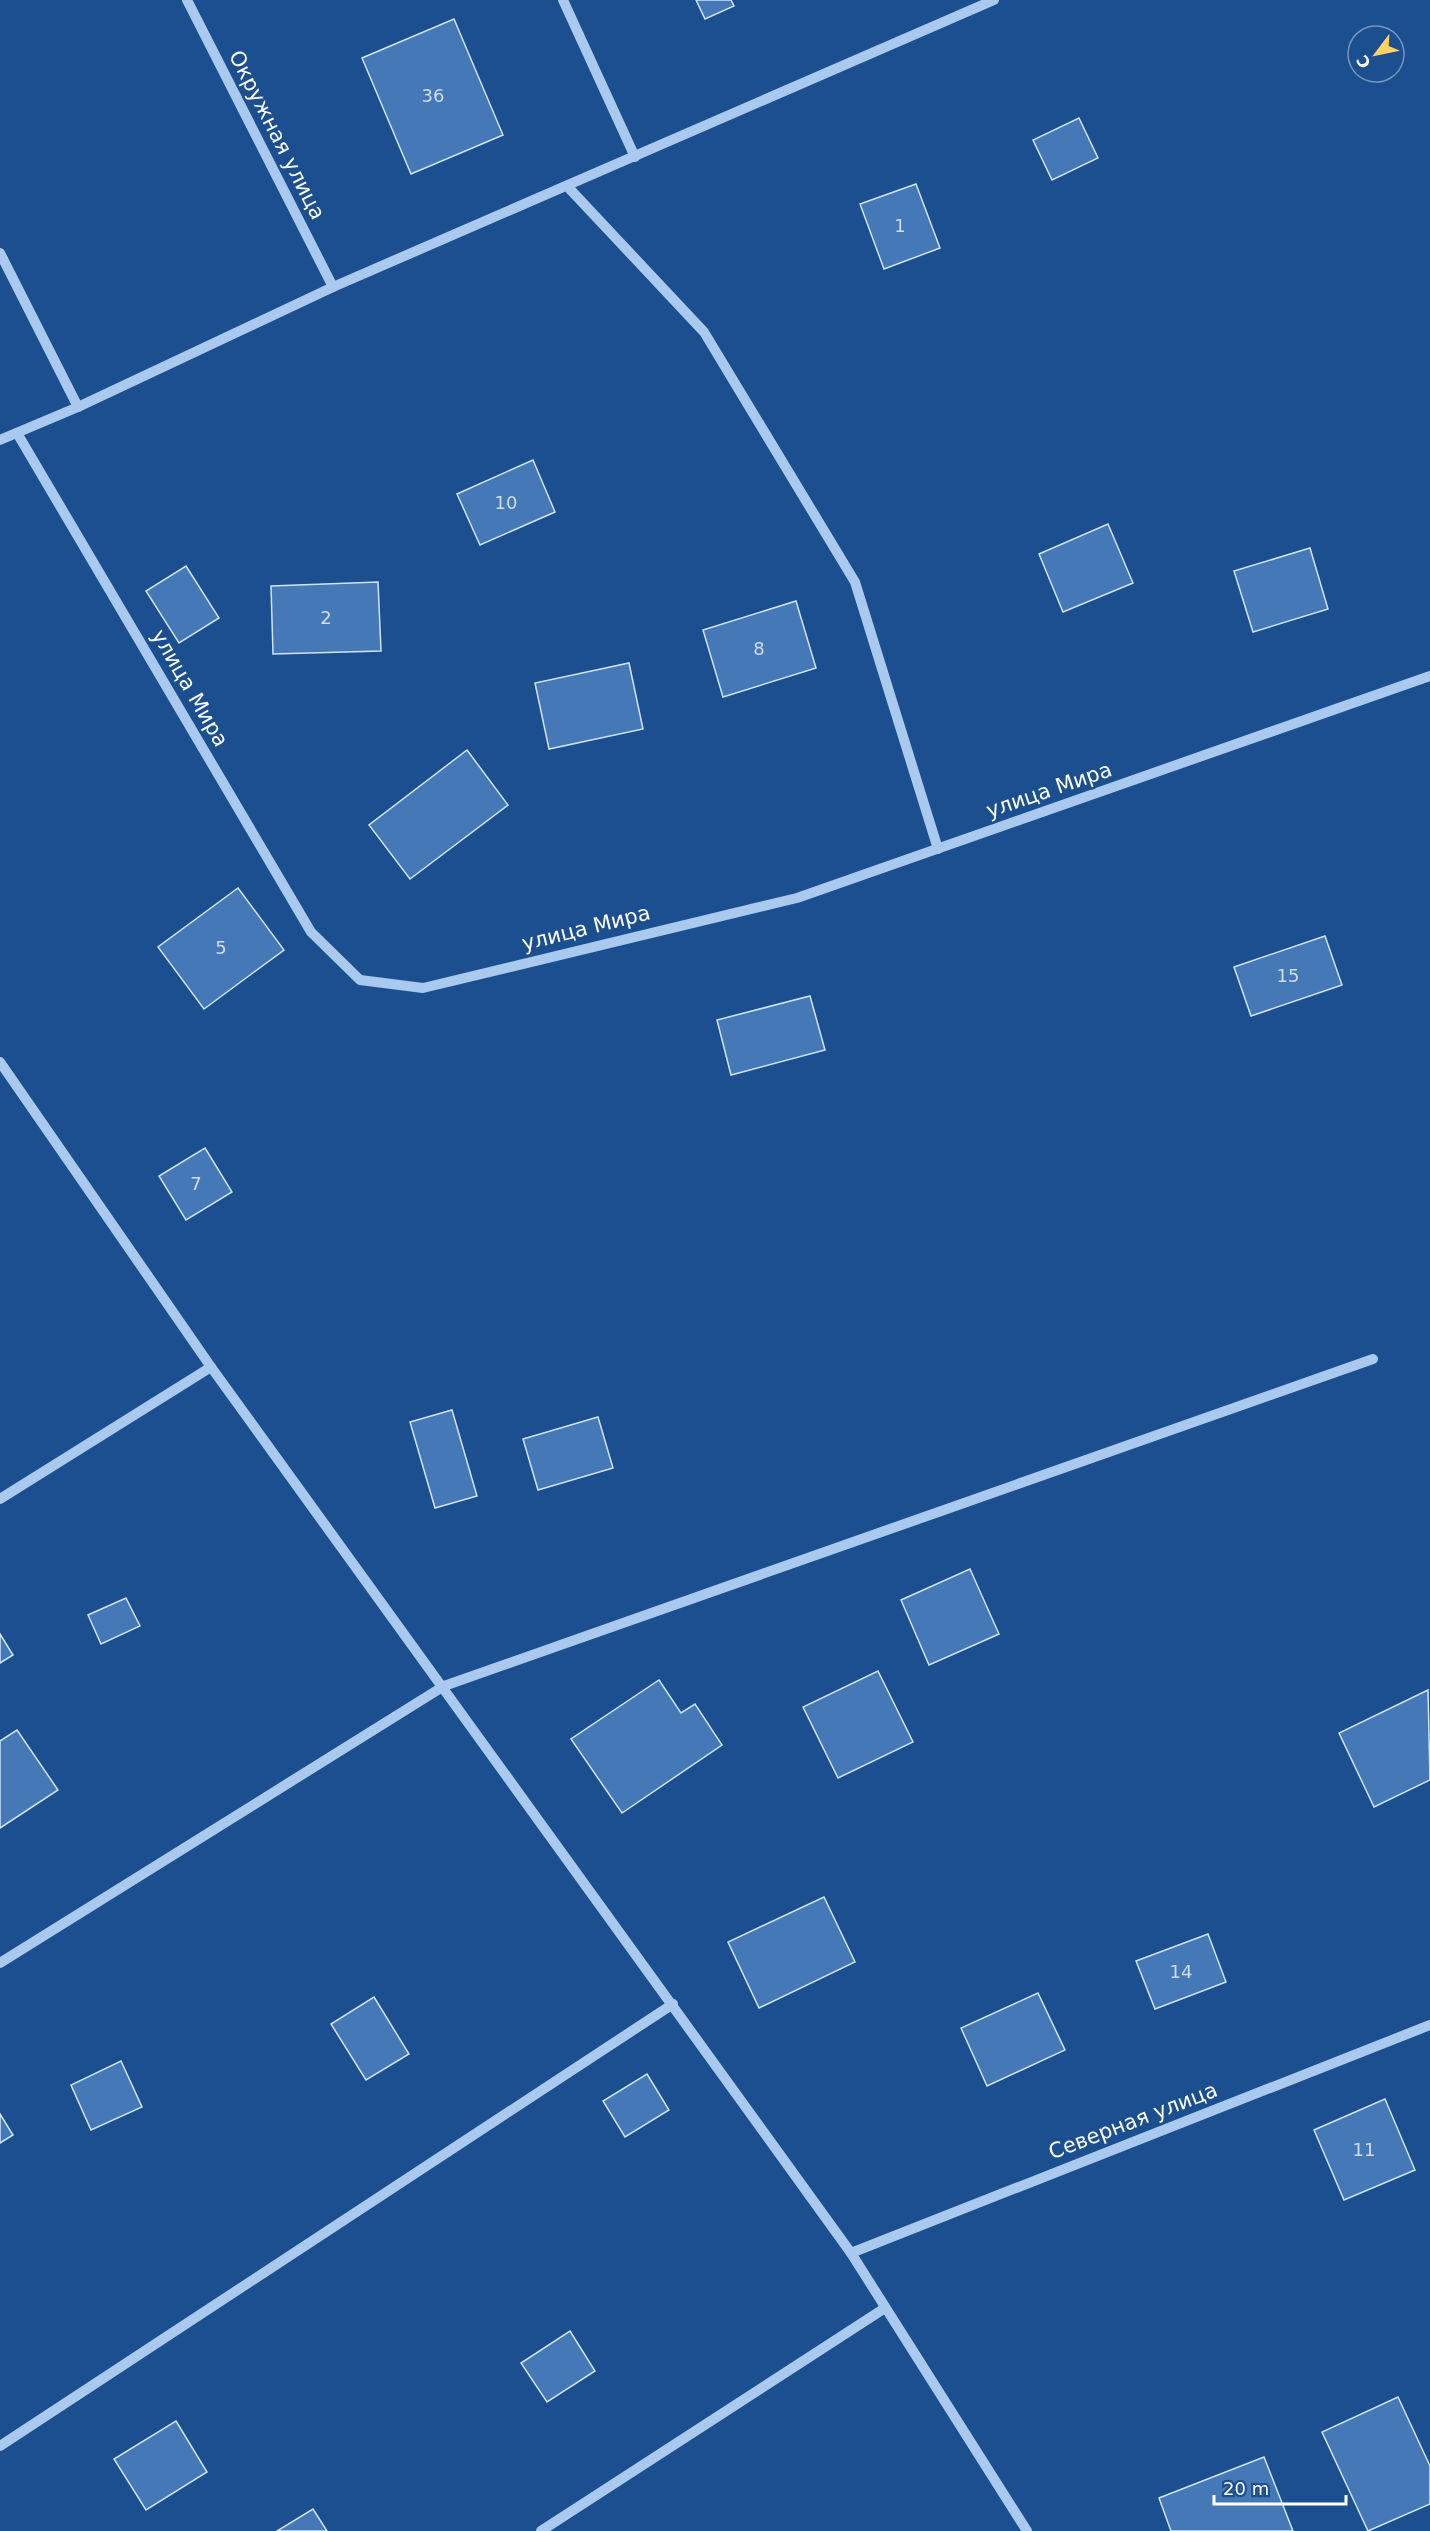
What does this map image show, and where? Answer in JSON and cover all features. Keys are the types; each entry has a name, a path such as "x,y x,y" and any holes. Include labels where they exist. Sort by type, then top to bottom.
{"street":[{"name":"Окружная улица","path":"187,0 333,287"},
{"path":"563,0 635,157"},
{"path":"0,440 78,408 333,287 994,0"},
{"path":"567,186 705,332 855,582 938,849"},
{"path":"0,253 78,408"},
{"name":"улица Мира","path":"17,433 311,932 360,980 423,988 796,898 1430,676"},
{"path":"0,1062 211,1367 444,1686 851,2253 1027,2531"},
{"path":"0,1963 444,1686 1373,1359"},
{"path":"0,1498 211,1367"},
{"path":"0,2446 673,2004"},
{"name":"Северная улица","path":"851,2253 1430,2025"},
{"path":"541,2531 885,2308"}],"building":[{"path":"696,0 731,0 734,6 705,19"},
{"path":"454,19 503,135 411,174 362,58"},
{"path":"1079,118 1098,158 1052,180 1033,140"},
{"path":"916,184 940,248 884,269 860,204"},
{"path":"533,460 555,512 480,545 457,494"},
{"path":"1108,524 1133,583 1063,612 1039,554"},
{"path":"1310,548 1328,609 1253,632 1234,571"},
{"path":"186,566 219,618 179,643 146,591"},
{"path":"378,582 381,651 273,654 271,586"},
{"path":"796,601 816,668 723,697 703,630"},
{"path":"629,663 643,729 549,749 535,683"},
{"path":"467,750 508,805 410,879 369,825"},
{"path":"238,888 284,950 204,1009 158,947"},
{"path":"1325,936 1342,985 1251,1016 1234,967"},
{"path":"810,996 825,1050 731,1075 717,1020"},
{"path":"205,1148 232,1192 186,1220 159,1176"},
{"path":"452,1410 477,1496 435,1508 410,1422"},
{"path":"598,1417 613,1468 538,1490 523,1439"},
{"path":"970,1569 999,1634 929,1665 901,1600"},
{"path":"126,1598 140,1626 101,1644 88,1615"},
{"path":"0,1634 13,1655 0,1663"},
{"path":"878,1671 913,1742 838,1778 803,1707"},
{"path":"659,1680 681,1713 695,1704 722,1745 622,1813 571,1739"},
{"path":"1428,1690 1430,1780 1374,1807 1339,1733"},
{"path":"17,1730 58,1790 0,1828 0,1741"},
{"path":"824,1897 855,1962 759,2008 728,1942"},
{"path":"1208,1934 1226,1982 1155,2009 1136,1961"},
{"path":"1038,1993 1065,2050 987,2086 961,2028"},
{"path":"374,1997 409,2054 366,2080 331,2024"},
{"path":"121,2061 142,2107 91,2130 71,2085"},
{"path":"647,2074 669,2110 625,2137 603,2101"},
{"path":"1385,2099 1415,2170 1344,2200 1314,2130"},
{"path":"0,2114 13,2135 0,2143"},
{"path":"570,2331 595,2371 547,2402 521,2363"},
{"path":"1398,2397 1430,2466 1430,2504 1368,2531 1322,2432"},
{"path":"176,2421 207,2472 146,2510 114,2459"},
{"path":"1264,2457 1293,2531 1171,2531 1159,2498"},
{"path":"313,2509 327,2531 277,2531"}]}
